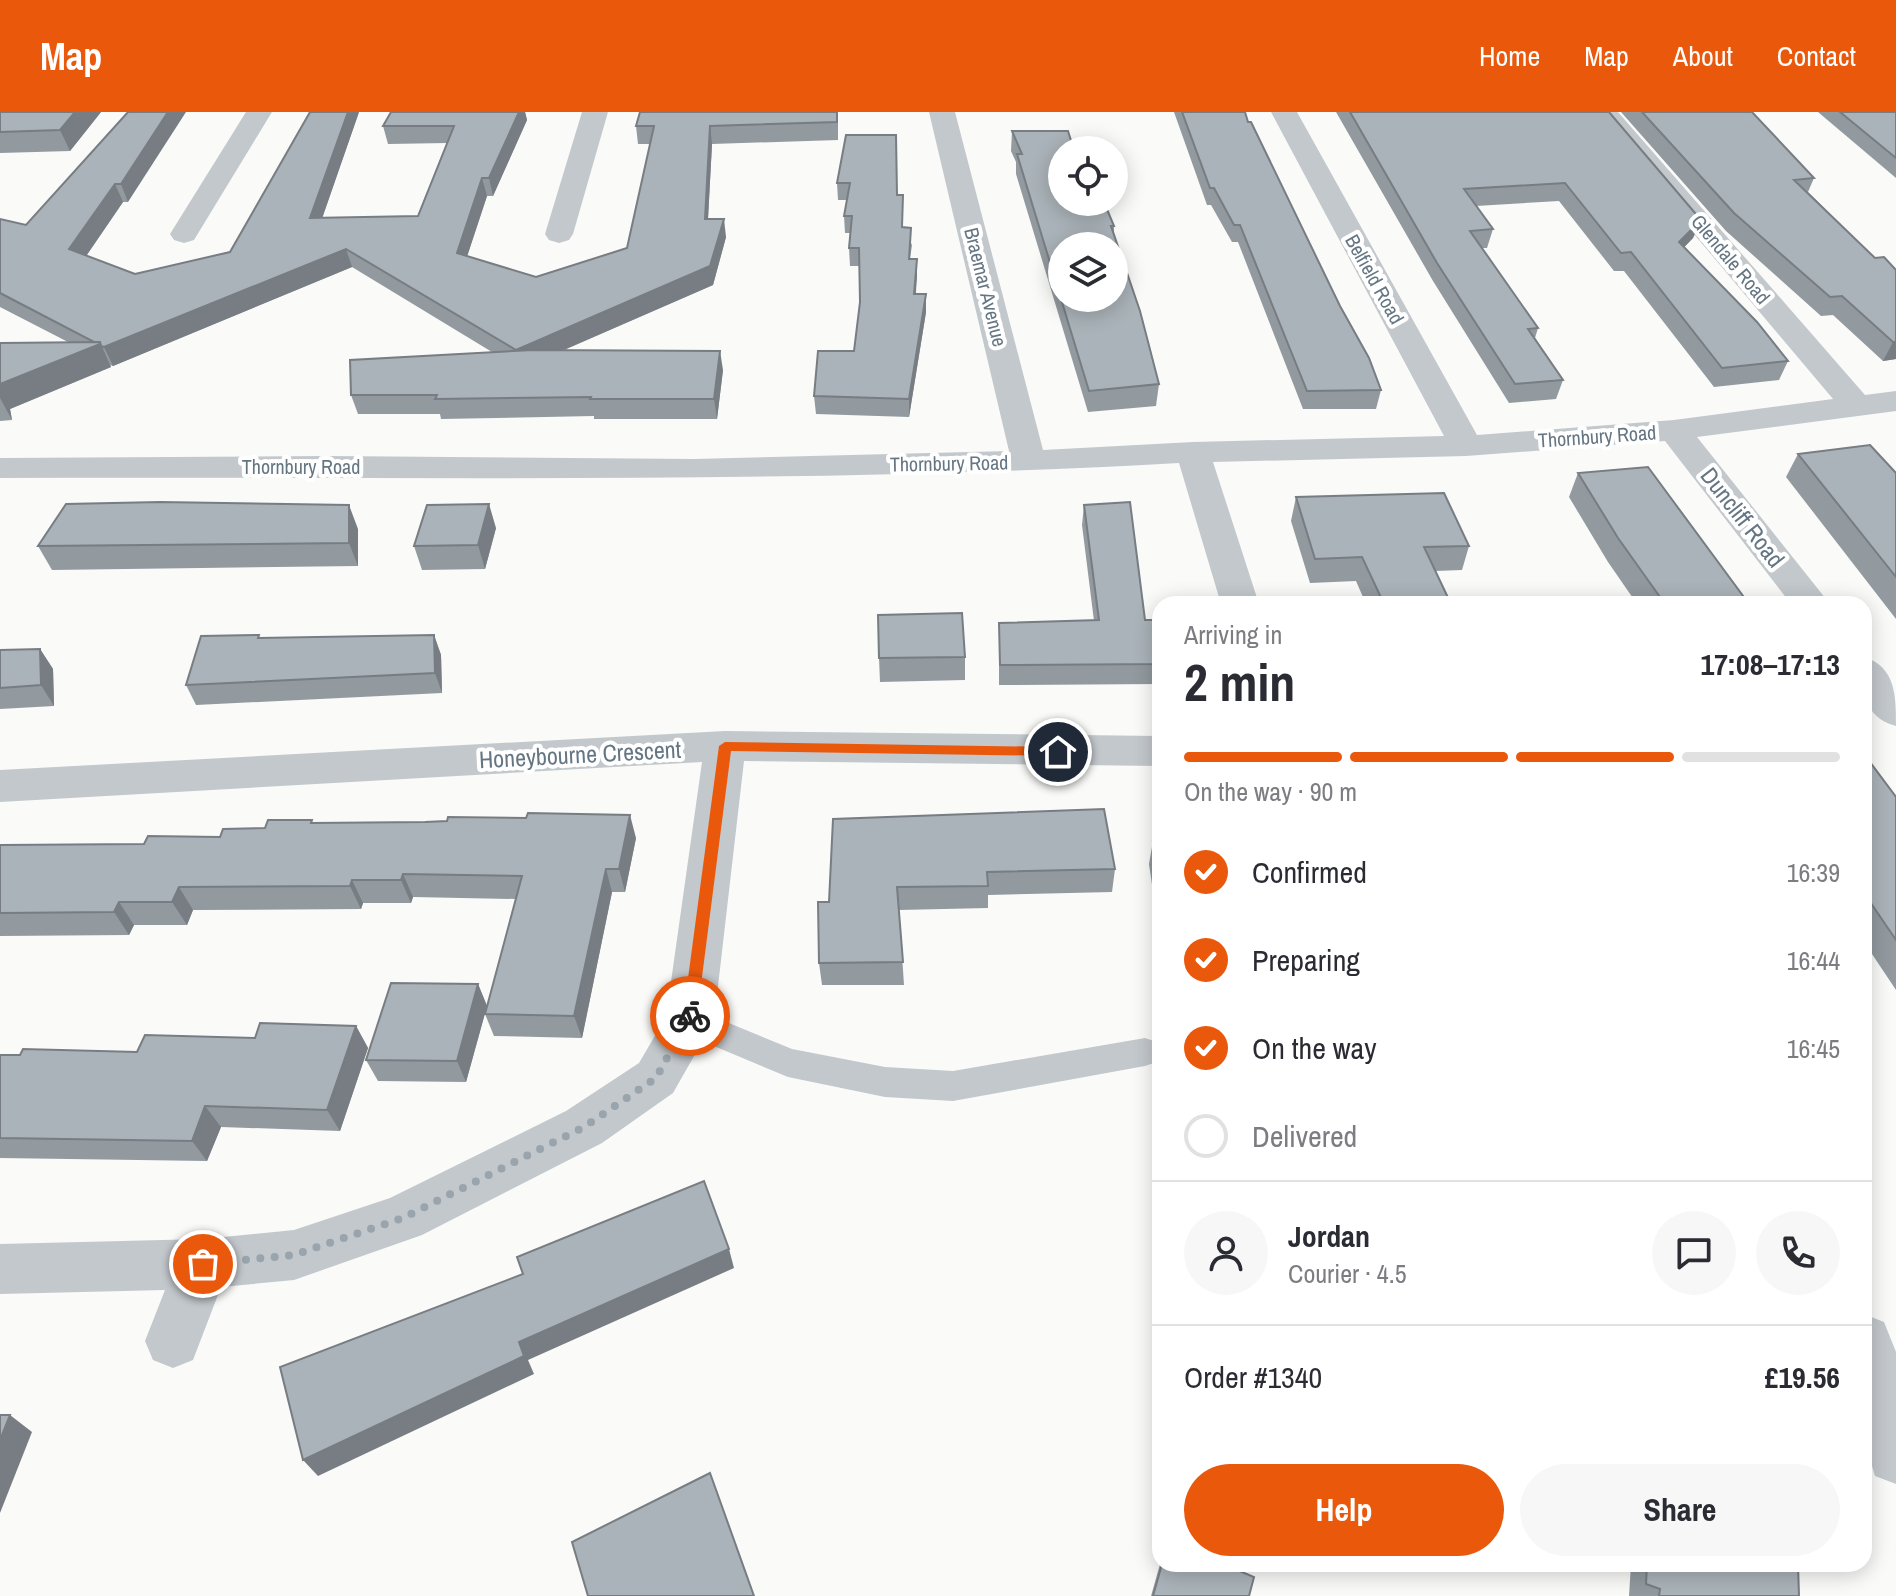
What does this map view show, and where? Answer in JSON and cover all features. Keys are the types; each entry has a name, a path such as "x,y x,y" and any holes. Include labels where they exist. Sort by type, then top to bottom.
{"street":[{"path":"184,234 259,112"},
{"path":"559,234 595,112"},
{"name":"Braemar Avenue","path":"942,112 1029,461"},
{"name":"Belfield Road","path":"1284,112 1466,446"},
{"name":"Glendale Road","path":"1604,112 1857,407"},
{"name":"Thornbury Road","path":"0,468 694,469 1466,446 1674,430 1896,401"},
{"name":"Duncliff Road","path":"1674,430 1805,596"},
{"path":"1193,452 1238,596"},
{"path":"1872,681 1896,712"},
{"path":"0,1269 203,1264 294,1255 403,1218 584,1127 656,1078 690,1021 725,746"},
{"name":"Honeybourne Crescent","path":"0,786 725,746 1152,752"},
{"path":"173,1341 203,1264"},
{"path":"1872,1364 1886,1404 1896,1455"}],"lane":[{"path":"690,1021 788,1063 885,1082 953,1086 1145,1052"}],"building":[{"path":"0,112 75,112 60,130 0,132"},
{"path":"128,112 168,112 121,184 115,184 69,249 135,274 230,252 310,112 348,112 310,218 418,216 454,126 383,126 391,112 519,112 489,178 482,178 457,253 536,277 627,248 654,126 636,126 640,112 837,112 837,122 710,126 705,219 724,219 710,266 516,350 346,249 104,347 100,342 94,342 0,293 0,219 26,225"},
{"path":"1182,112 1245,112 1340,306 1369,358 1381,390 1307,391 1240,225 1234,225 1214,188 1210,188"},
{"path":"1350,112 1609,112 1701,220 1679,242 1757,322 1788,361 1722,368 1631,252 1621,253 1565,183 1464,189 1493,229 1470,231 1538,328 1528,329 1563,380 1515,384 1437,263"},
{"path":"1642,112 1752,112 1814,178 1794,180 1875,258 1884,257 1896,270 1896,342 1842,296 1830,297 1734,213"},
{"path":"1840,112 1896,112 1896,158"},
{"path":"1012,131 1068,131 1070,136 1048,136 1048,216 1110,216 1113,232 1048,232 1048,256 1017,154 1022,154"},
{"path":"846,135 896,135 897,195 903,195 902,227 911,228 909,259 917,259 914,294 926,294 909,399 814,396 818,351 854,351 860,302 859,248 849,248 852,216 844,216 850,183 837,183"},
{"path":"1128,276 1159,384 1089,391 1065,312 1128,312"},
{"path":"0,343 100,344 0,384"},
{"path":"533,350 720,351 714,399 435,399 437,395 351,395 350,360"},
{"path":"1870,445 1896,473 1896,577 1798,454"},
{"path":"1648,467 1743,596 1659,596 1618,538 1578,473"},
{"path":"1444,493 1469,546 1424,547 1447,596 1380,596 1362,557 1315,559 1296,497"},
{"path":"1130,502 1145,620 1152,620 1152,664 1000,665 999,623 1099,620 1084,505"},
{"path":"66,504 349,505 349,543 38,546"},
{"path":"489,504 478,545 414,546 427,505"},
{"path":"962,613 965,657 879,658 878,615"},
{"path":"259,635 258,638 434,635 435,673 186,685 201,636"},
{"path":"40,649 41,685 0,688 0,650"},
{"path":"1872,765 1896,797 1896,940 1872,905"},
{"path":"1104,809 1115,869 987,872 988,886 897,887 903,962 819,963 818,902 829,902 833,819"},
{"path":"528,813 630,815 619,869 606,869 574,1016 485,1014 522,876 403,874 401,880 352,880 350,886 179,887 172,902 119,902 114,912 0,913 0,845 144,844 148,836 220,837 223,829 265,828 268,820 312,820 311,823 425,822 447,821 448,817 526,818"},
{"path":"391,983 478,984 457,1061 366,1060"},
{"path":"260,1023 356,1026 327,1110 205,1106 192,1141 0,1138 0,1055 20,1055 23,1049 137,1052 145,1035 255,1038"},
{"path":"704,1181 729,1249 519,1342 524,1356 303,1460 280,1367 523,1274 517,1257"},
{"path":"0,1415 10,1415 0,1440"},
{"path":"710,1473 754,1596 588,1596 572,1542"},
{"path":"1160,1572 1242,1572 1254,1577 1249,1596 1153,1596"},
{"path":"1647,1572 1798,1572 1799,1596 1659,1596 1660,1589 1646,1584"}],"way so far":[{"path":"203,1264 294,1255 403,1218 584,1127 656,1078 690,1021 690,1016"}],"route":[{"path":"690,1016 725,746 1058,752"}]}
